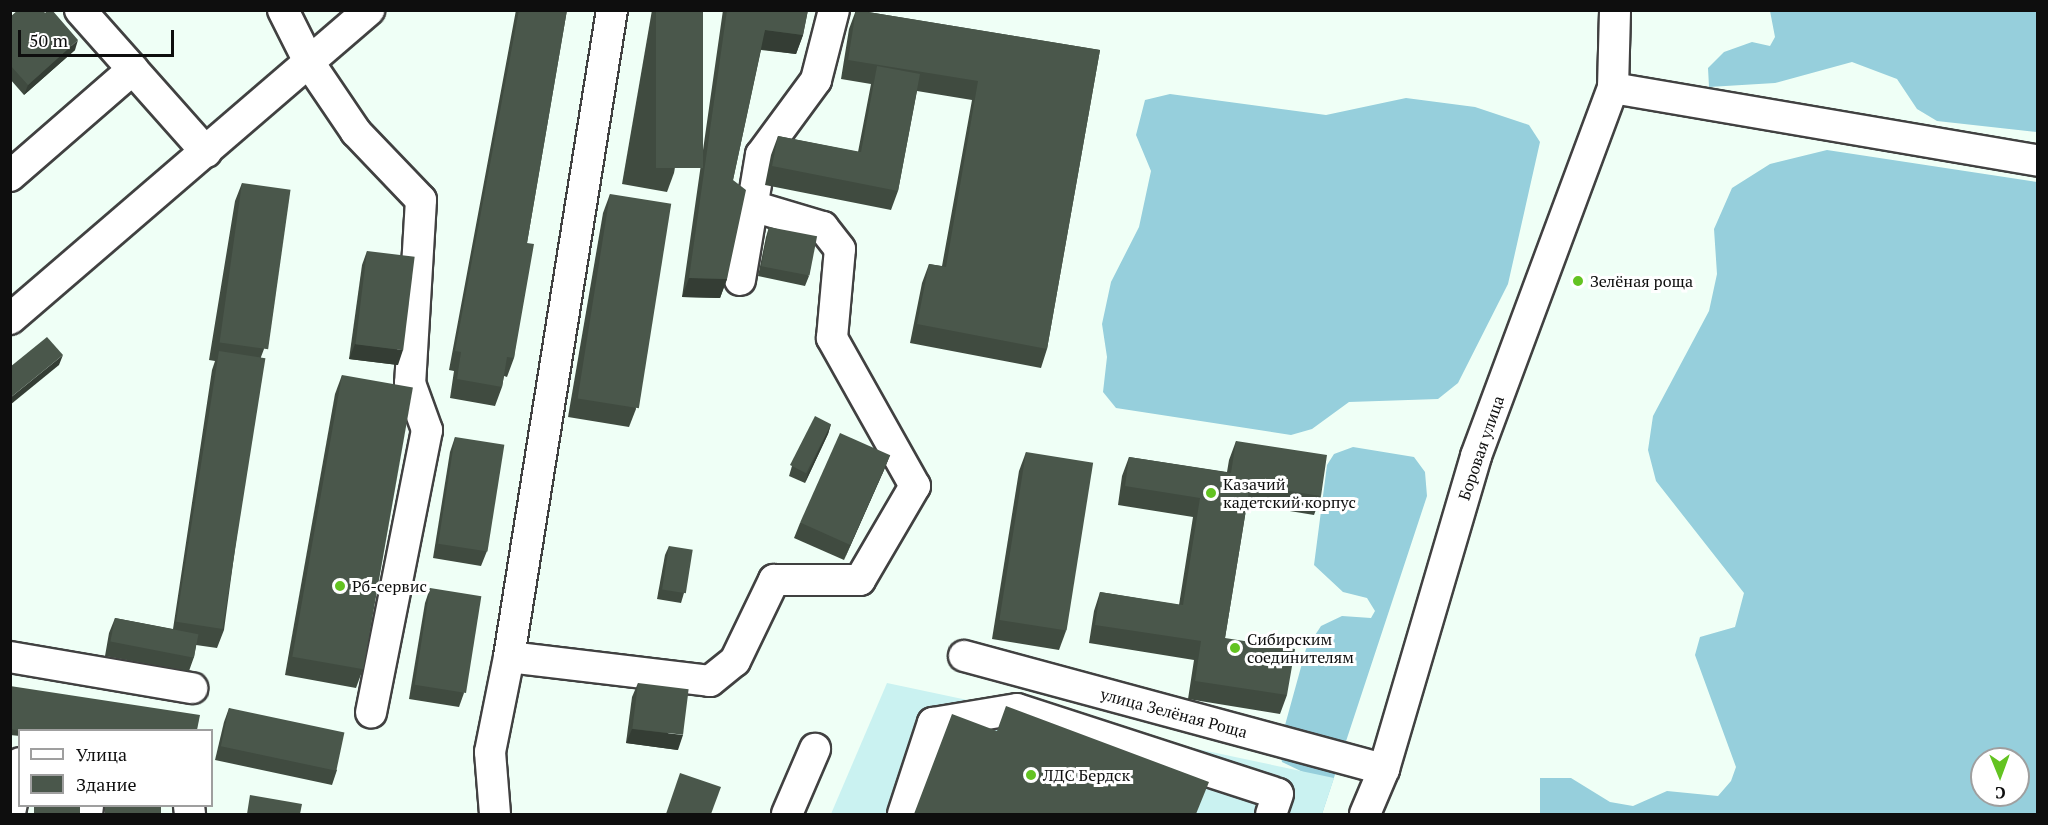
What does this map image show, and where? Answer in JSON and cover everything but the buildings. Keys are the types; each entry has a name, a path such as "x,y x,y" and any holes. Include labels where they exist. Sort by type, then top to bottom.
{"street":[{"path":"80,10 206,152"},
{"path":"284,10 310,64 356,132 421,200 410,382 427,430 371,713"},
{"path":"10,320 310,64 369,10"},
{"path":"495,814 490,752 509,657 612,10"},
{"path":"740,280 749,205 761,155 816,80 834,10"},
{"name":"Боровая улица","path":"1365,814 1384,769 1476,456 1613,88 1615,10"},
{"path":"10,176 133,69"},
{"path":"1613,88 2037,160"},
{"path":"509,657 710,681 735,661 774,580 860,580 915,486 832,338 840,249 823,227 749,205"},
{"name":"улица Зелёная Роща","path":"964,656 1384,769"},
{"path":"10,657 192,688"},
{"path":"903,814 933,723 1017,709 1278,794 1271,814"},
{"path":"787,814 815,748"},
{"path":"10,813 18,772"}],"shaded area":[{"path":"1770,11 2037,11 2037,132 1937,121 1917,109 1897,79 1852,62 1775,83 1709,87 1708,68 1724,52 1752,42 1770,46 1775,37"},
{"path":"1170,94 1326,115 1406,98 1475,107 1529,125 1540,142 1508,284 1458,383 1438,399 1349,402 1312,429 1291,435 1116,408 1103,392 1107,357 1102,324 1111,282 1139,227 1151,171 1136,135 1145,100"},
{"path":"1827,150 2037,182 2037,814 1540,814 1540,778 1571,778 1610,802 1633,806 1667,791 1718,796 1731,781 1736,767 1695,655 1700,637 1735,627 1744,593 1656,481 1648,450 1653,416 1709,311 1717,274 1714,229 1732,188 1770,164"},
{"path":"1353,447 1414,457 1425,472 1427,496 1322,814 1300,814 1307,774 1282,762 1279,747 1306,649 1321,626 1342,616 1371,618 1375,611 1367,598 1343,592 1314,565 1327,465 1334,454"},
{"path":"887,683 1334,778 1322,814 831,814"}],"place":[{"name":"Зелёная роща","path":"1578,281"},
{"name":"Казачий кадетский корпус","path":"1211,493"},
{"name":"Рб-сервис","path":"340,586"},
{"name":"Сибирским соединителям","path":"1235,648"},
{"name":"ЛДС Бердск","path":"1031,775"}]}
